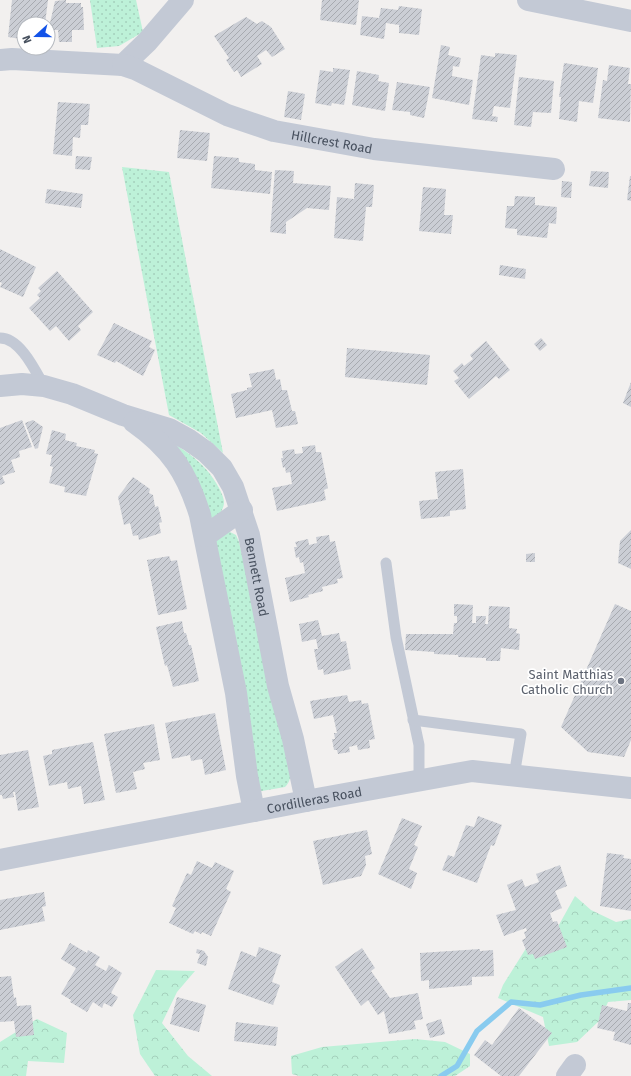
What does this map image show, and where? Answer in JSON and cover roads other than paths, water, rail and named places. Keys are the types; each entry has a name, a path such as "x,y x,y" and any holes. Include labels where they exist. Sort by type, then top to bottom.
{"street":[{"path":"123,65 147,42 183,0"},
{"path":"528,0 631,21"},
{"name":"Hillcrest Road","path":"0,60 12,59 123,65 135,69 227,115 274,131 374,149 554,168"},
{"name":"Bennett Road","path":"0,386 22,384 44,386 72,394 123,415 169,429 189,440 206,452 222,468 233,487 242,510 249,535 278,686 293,739 306,801"},
{"name":"Bennett Road","path":"123,415 163,446 178,465 191,488 205,536 236,693 247,776 254,811"},
{"path":"205,536 242,510"},
{"name":"Cordilleras Road","path":"0,860 306,801 472,771 631,788"}],"lane":[{"path":"0,338 5,338 26,354 44,386"},
{"path":"386,563 396,637 419,745 419,780"},
{"path":"413,720 521,734 514,776"}],"waterway":[{"path":"441,1076 457,1066 477,1031 511,1002 540,1005 581,995 631,988"}],"place":[{"name":"Saint Matthias Catholic Church","path":"621,681"}]}
